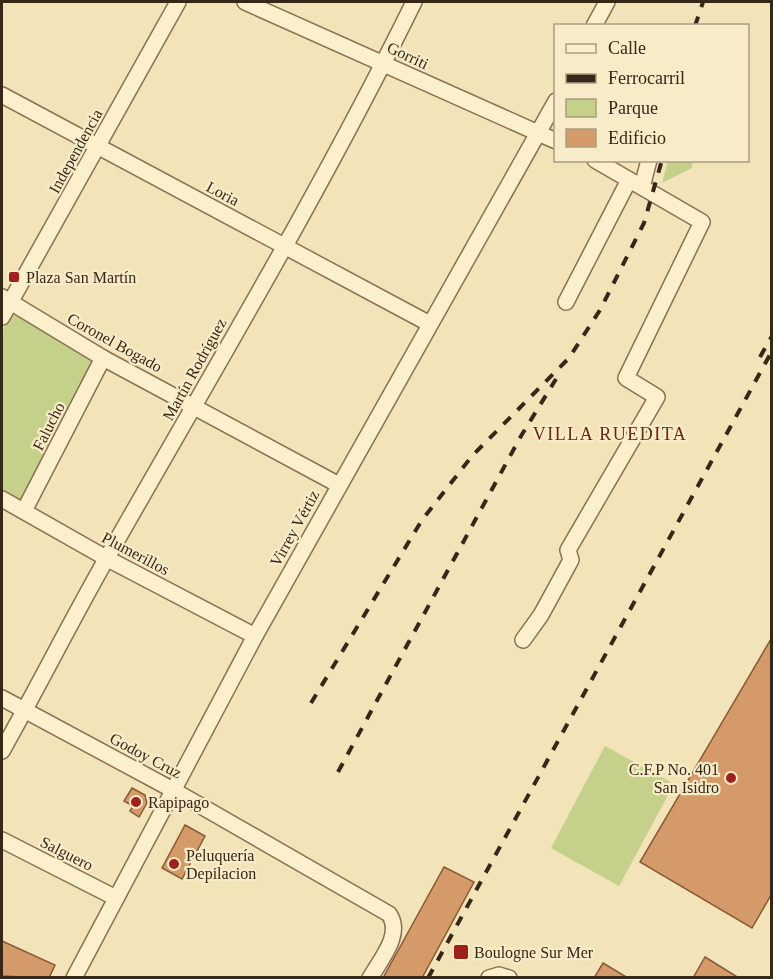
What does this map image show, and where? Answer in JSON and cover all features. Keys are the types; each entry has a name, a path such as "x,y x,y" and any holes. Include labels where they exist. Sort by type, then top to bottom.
{"street":[{"name":"Independencia","path":"2,317 6,300 99,146 178,2"},
{"name":"Gorriti","path":"245,2 554,141"},
{"name":"Martín Rodríguez","path":"2,751 106,558 195,406 284,246 384,64 414,2"},
{"path":"595,24 601,4"},
{"name":"Loria","path":"2,94 428,324"},
{"name":"Virrey Vértiz","path":"74,978 255,636 554,103"},
{"path":"523,640 541,615 571,560 568,549 657,397 626,378 667,299 702,222 599,162"},
{"path":"566,302 648,162"},
{"name":"Coronel Bogado","path":"6,300 103,358 339,485"},
{"name":"Falucho","path":"24,511 103,358"},
{"name":"Plumerillos","path":"2,499 106,558 255,636"},
{"name":"Godoy Cruz","path":"2,698 173,790 389,914 394,921 396,932 370,978"},
{"name":"Salguero","path":"2,840 116,898"}],"green space":[{"path":"668,162 692,162 692,168 662,183"},
{"path":"20,315 95,360 20,505 2,494 2,332 10,316"},
{"path":"605,746 674,784 619,886 551,848"}],"building":[{"name":"C.F.P No. 401 San Isidro","path":"771,639 771,895 752,928 640,862"},
{"name":"Rapipago","path":"132,788 145,795 147,803 139,817 130,811 133,806 124,801"},
{"path":"185,825 205,836 182,879 162,868"},
{"path":"444,867 474,882 422,978 383,978"},
{"path":"2,941 55,965 49,978 2,976"},
{"path":"705,957 739,978 693,978"},
{"path":"603,963 628,978 594,978"}],"railway":[{"path":"696,24 703,2"},
{"path":"311,703 422,520 472,456 569,358 600,310 644,223 661,162"},
{"path":"760,357 772,336"},
{"path":"428,978 772,351"},
{"path":"338,772 521,436 556,379"}],"place":[{"name":"Plaza San Martín","path":"14,277"},
{"name":"C.F.P No. 401 San Isidro","path":"731,778"},
{"name":"Rapipago","path":"136,802"},
{"name":"Peluquería Depilacion","path":"174,864"},
{"name":"Boulogne Sur Mer","path":"461,952"}],"district":[{"name":"VILLA RUEDITA","path":"610,434"}]}
